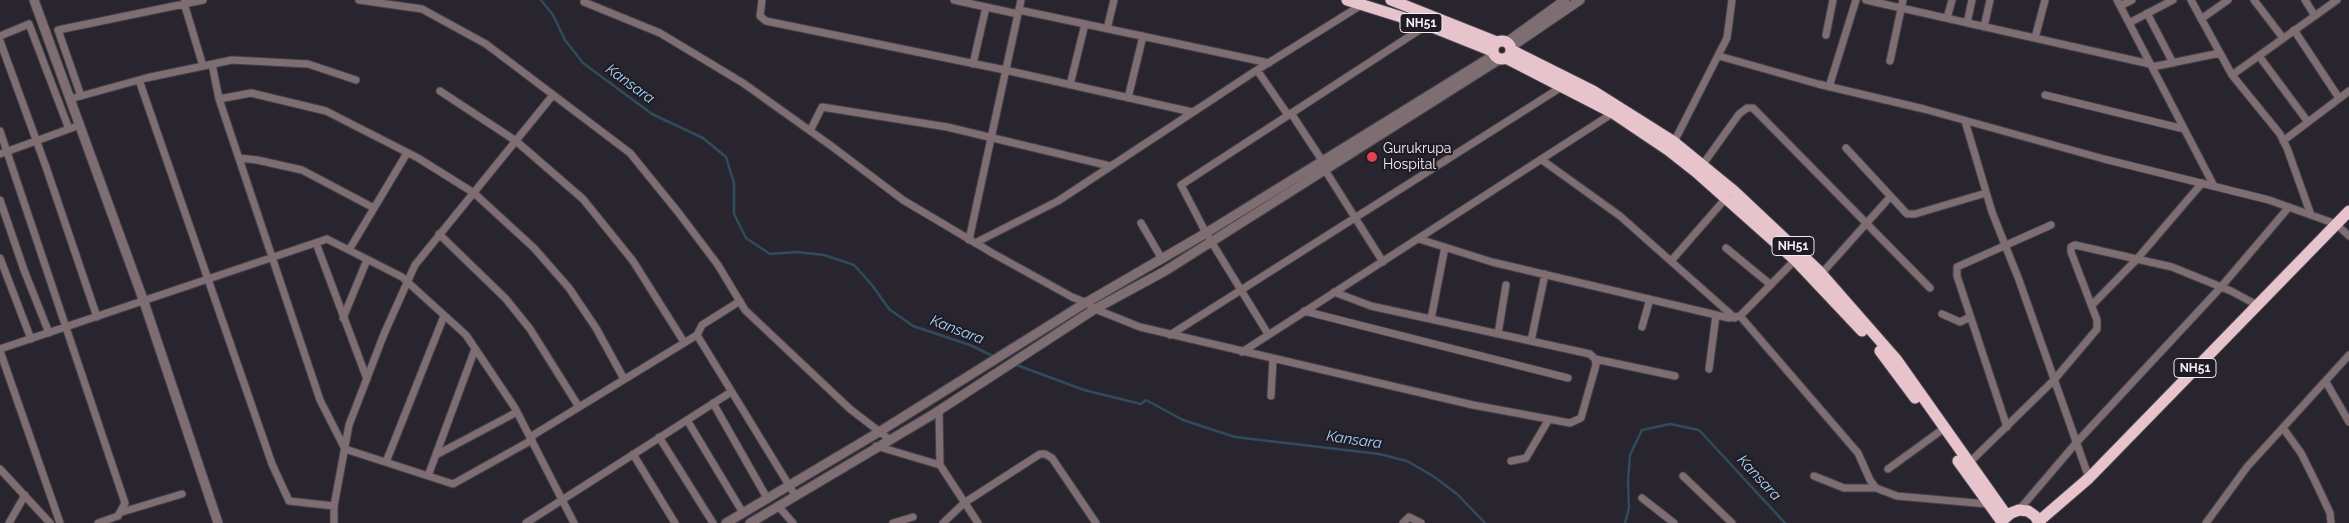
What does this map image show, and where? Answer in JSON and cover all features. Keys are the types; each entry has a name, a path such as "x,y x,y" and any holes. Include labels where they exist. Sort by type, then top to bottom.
{"highway":[{"name":"NH51","path":"1347,0 1364,4 1502,51 1613,113 1734,190 1822,274 1903,368 1969,463 2004,520"},
{"name":"NH51","path":"1391,0 1502,51 1586,86 1674,142 1726,198 1795,260 1875,345 1939,432 1987,504 2004,520"},
{"name":"NH51","path":"2019,510 2028,511 2039,523 2089,478 2349,211"},
{"path":"2004,520 2019,510"}],"street":[{"path":"34,0 144,302 218,523"},
{"path":"80,96 58,30 203,0"},
{"path":"359,0 422,9 486,44 630,153 718,265 745,310 850,409 889,439"},
{"path":"762,0 760,16 766,21 1005,70 1192,112"},
{"path":"954,0 1085,24 1269,63"},
{"path":"972,241 990,136 1021,0"},
{"path":"1107,29 1114,0"},
{"path":"726,523 879,432 1026,340 1206,233 1502,51 1565,0"},
{"path":"750,523 939,410 1095,310 1165,271 1327,170 1580,0"},
{"path":"1674,142 1727,38 1732,0"},
{"path":"1826,35 1833,0"},
{"path":"1829,87 1856,0"},
{"path":"1866,0 2151,66 2220,53"},
{"path":"1890,61 1903,0"},
{"path":"1947,18 1952,0"},
{"path":"1967,23 1972,0"},
{"path":"1984,27 1990,0"},
{"path":"2035,38 2045,0"},
{"path":"2132,0 2119,3 2214,186"},
{"path":"2128,23 2173,0"},
{"path":"2191,0 2232,75 2283,140 2311,215"},
{"path":"2201,19 2228,0"},
{"path":"2254,0 2283,38"},
{"path":"2305,0 2315,16"},
{"path":"2232,75 2337,0"},
{"path":"584,2 660,33 743,83 903,200 1072,297 1087,303 1095,310 1140,328 1473,405 1570,423 1581,418 1596,364 1595,359"},
{"path":"184,3 203,66"},
{"path":"972,241 1058,201 1257,70 1364,4"},
{"path":"973,64 986,7"},
{"path":"2147,13 2173,63"},
{"path":"0,36 30,24 68,129"},
{"path":"1070,85 1085,24"},
{"path":"1268,334 1181,189 1182,182 1427,25"},
{"path":"2294,30 2339,98"},
{"path":"1128,98 1143,36"},
{"path":"0,41 96,317"},
{"path":"1719,56 1829,87 2214,186 2336,224 2349,236"},
{"path":"2259,56 2308,122"},
{"path":"70,99 139,80 232,60 308,64 356,80"},
{"path":"212,64 219,99 320,400 345,449 453,484 531,439 579,407 697,335 702,325 740,301"},
{"path":"1257,70 1322,160 1382,262"},
{"path":"139,80 210,279 272,464 289,501 334,506"},
{"path":"1170,335 1241,288 1563,86"},
{"path":"440,91 516,141 583,199 633,261 684,342"},
{"path":"2283,140 2349,91"},
{"path":"219,99 251,93 326,111 407,152 474,193 534,248 569,288 596,328 624,379"},
{"path":"334,523 334,506 349,425 415,266 553,95"},
{"path":"2045,95 2184,129"},
{"path":"810,131 822,107 947,127 1110,166"},
{"path":"1700,168 1739,114 1747,108 1753,108 1930,288"},
{"path":"1242,352 1613,113"},
{"path":"1965,121 1986,193 2089,478"},
{"path":"0,154 80,125"},
{"path":"0,131 125,503 122,512"},
{"path":"1846,148 1903,212 1911,215 1986,193"},
{"path":"349,250 407,152"},
{"path":"239,158 302,170 374,208"},
{"path":"1542,160 1620,216 1738,317 1858,453 1870,480 1876,488"},
{"path":"2092,305 2137,259 2202,183"},
{"path":"1822,274 1890,197"},
{"path":"1671,261 1726,198"},
{"path":"0,200 24,270 50,333"},
{"path":"2019,510 2076,443 2222,287 2289,208"},
{"path":"1141,223 1162,259"},
{"path":"2006,426 1957,276 1957,267 2051,225"},
{"path":"439,234 506,298 530,329 579,407"},
{"path":"60,523 0,350 327,239 402,277 466,335 517,412 574,523"},
{"path":"1419,239 1492,262 1716,315 1738,317 1795,260"},
{"path":"316,243 367,379"},
{"path":"1969,463 2054,380 2097,329 2097,320 2071,252 2071,247 2075,245 2172,267 2222,287 2257,305"},
{"path":"1431,319 1445,247"},
{"path":"1726,248 1771,285"},
{"path":"0,258 31,339"},
{"path":"343,318 367,260"},
{"path":"1531,341 1546,274"},
{"path":"1498,334 1506,285"},
{"path":"1334,292 1371,306 1590,354 1595,359 1675,376"},
{"path":"1642,327 1650,299"},
{"path":"1304,311 1568,378"},
{"path":"1942,314 1960,322 1970,317"},
{"path":"1709,369 1716,315"},
{"path":"386,462 444,316"},
{"path":"697,335 795,495"},
{"path":"428,476 475,349"},
{"path":"2206,523 2247,467 2349,356"},
{"path":"1271,396 1273,359"},
{"path":"2326,382 2349,422"},
{"path":"526,523 731,392"},
{"path":"713,404 767,498"},
{"path":"939,410 940,465 978,523"},
{"path":"436,455 517,412"},
{"path":"1511,461 1526,458 1549,419"},
{"path":"687,420 742,513"},
{"path":"2283,428 2301,453 2316,481 2330,513 2331,523"},
{"path":"1888,469 1939,432"},
{"path":"659,438 712,523"},
{"path":"876,446 940,465"},
{"path":"633,454 675,523"},
{"path":"943,523 964,503 1040,454 1045,454 1052,458 1096,523"},
{"path":"0,469 50,523"},
{"path":"1683,476 1732,523"},
{"path":"1814,476 1844,488 1876,488 1897,496 1987,504"},
{"path":"98,523 118,516 122,512 182,494"},
{"path":"9,523 25,495"},
{"path":"1642,498 1674,523"},
{"path":"778,506 793,523"},
{"path":"894,523 913,517"},
{"path":"1403,523 1409,518 1421,523"}],"waterway":[{"name":"Kansara","path":"541,0 553,15 565,40 583,63 652,114 703,138 726,157 734,183 734,214 746,238 770,254 797,252 824,255 854,265 872,285 889,309 913,326 970,345 995,357"},
{"name":"Kansara","path":"1014,364 1084,390 1141,404 1146,400 1183,420 1235,437 1379,454 1407,461 1433,476 1457,494 1485,523"},
{"name":"Kansara","path":"1625,523 1629,508 1628,481 1630,455 1642,430 1670,424 1699,430 1785,523"}],"place":[{"name":"Gurukrupa Hospital","path":"1372,157"}]}
